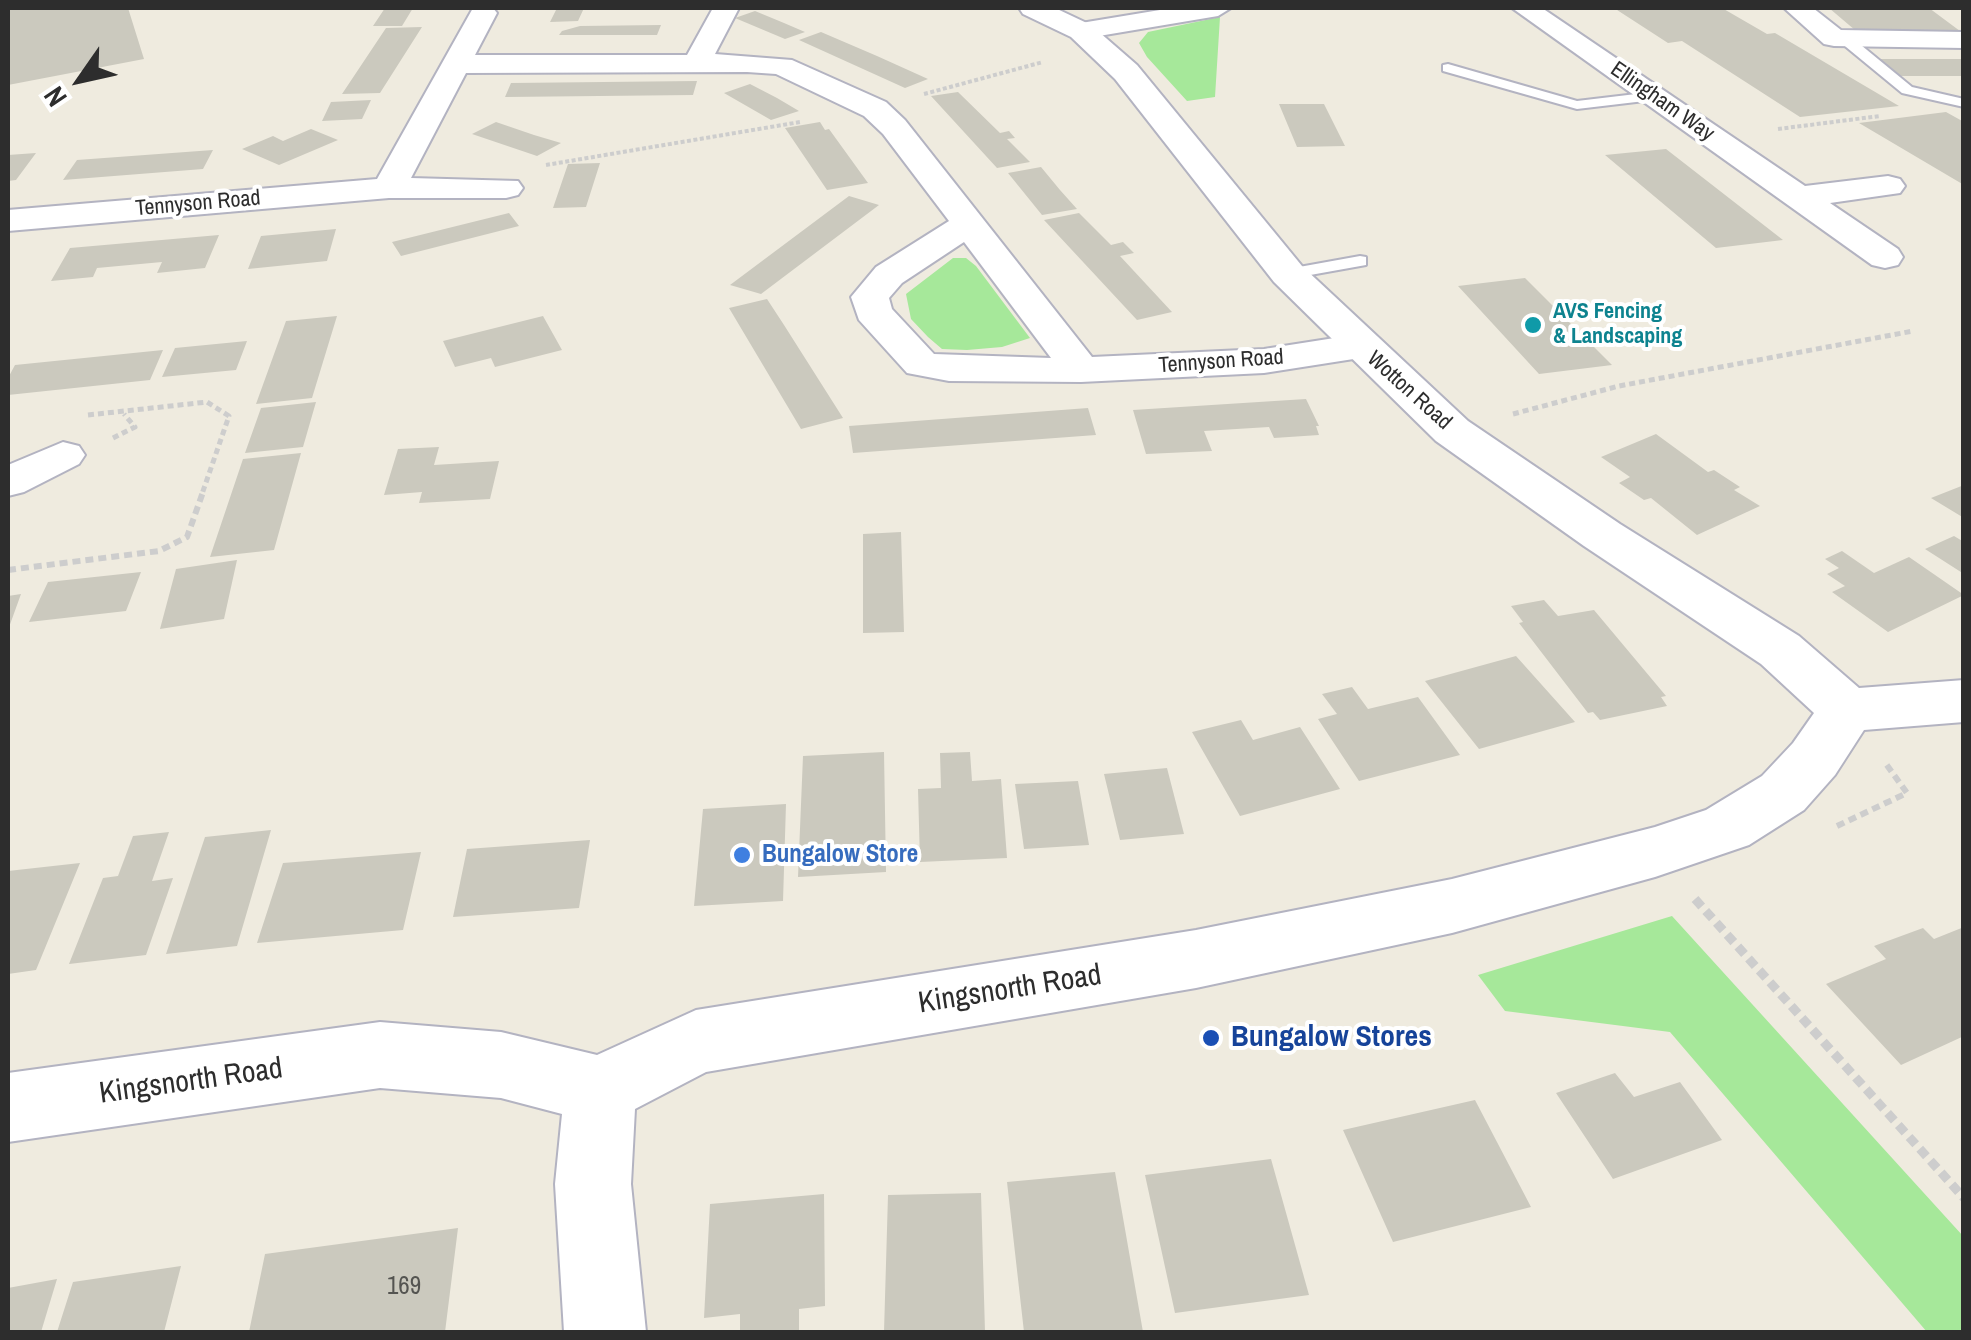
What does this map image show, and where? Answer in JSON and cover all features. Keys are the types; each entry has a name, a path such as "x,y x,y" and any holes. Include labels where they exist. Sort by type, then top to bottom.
{"street":[{"path":"697,62 726,8"},
{"name":"Wotton Road","path":"1034,8 1089,39 1157,106 1210,180 1288,274 1452,431 1780,650 1847,710"},
{"path":"1089,39 1218,8"},
{"name":"Ellingham Way","path":"1525,8 1885,256"},
{"path":"1797,8 1834,38 1964,40"},
{"path":"1949,8 1964,20"},
{"path":"389,188 483,14"},
{"path":"456,64 697,62 782,66 874,108 894,127 1081,370"},
{"path":"1799,197 1888,186"},
{"name":"Tennyson Road","path":"8,221 389,188 506,188"},
{"name":"Tennyson Road","path":"969,224 888,275 870,297 873,312 920,364 1081,370 1264,361 1360,346"},
{"path":"8,482 62,455"},
{"path":"1847,710 1942,706 1964,701"},
{"name":"Kingsnorth Road","path":"8,1108 380,1056 501,1065 600,1090 696,1042 1196,959 1452,906 1656,852 1727,828 1783,793 1814,760 1847,710"},
{"path":"600,1090 593,1184 605,1332"}],"lane":[{"path":"1845,38 1907,90 1957,103"},
{"path":"1448,68 1577,106 1653,96"},
{"path":"1288,274 1360,260"}],"path":[{"path":"506,188 528,168 874,108 1089,39"},
{"path":"1712,137 1957,103"},
{"path":"1452,431 1619,386 1913,331"},
{"path":"8,570 159,551 187,537 229,416 207,402 85,416"},
{"path":"1656,852 1964,1198"}],"green space":[{"path":"1220,17 1215,97 1187,101 1139,43 1148,32"},
{"path":"953,258 966,258 976,266 1030,338 1002,347 967,350 942,349 928,337 911,319 906,294"},
{"path":"1672,916 1963,1236 1963,1332 1927,1332 1670,1032 1505,1011 1478,975"}],"building":[{"path":"8,8 128,8 144,59 8,85"},
{"path":"385,8 413,8 402,26 373,26"},
{"path":"557,8 584,8 578,21 550,22"},
{"path":"1614,8 1722,8 1767,34 1775,33 1899,106 1800,117 1682,41 1668,43"},
{"path":"1829,8 1929,8 1964,34 1862,36"},
{"path":"755,11 805,32 785,39 735,18"},
{"path":"661,25 657,35 559,35 580,26"},
{"path":"422,27 380,93 342,94 386,28"},
{"path":"821,32 928,79 905,88 799,40"},
{"path":"1872,59 1964,59 1964,76 1892,76"},
{"path":"697,81 693,95 505,97 511,83"},
{"path":"750,84 799,111 771,120 724,93"},
{"path":"958,92 1000,133 1009,131 1015,138 1007,139 1030,162 997,168 931,96"},
{"path":"371,100 362,119 322,121 331,102"},
{"path":"1279,104 1324,104 1345,146 1297,147"},
{"path":"1946,112 1964,122 1964,185 1859,123"},
{"path":"496,122 561,143 537,156 472,134"},
{"path":"820,122 868,183 827,190 785,128"},
{"path":"311,129 338,140 279,165 242,149 273,136 283,141"},
{"path":"1666,149 1783,240 1716,248 1605,155"},
{"path":"213,150 203,169 63,180 77,160"},
{"path":"36,153 16,180 8,181 8,155"},
{"path":"600,163 586,207 553,208 568,164"},
{"path":"1041,167 1077,209 1042,215 1008,173"},
{"path":"849,196 879,205 761,294 730,285"},
{"path":"509,213 519,226 401,256 392,242"},
{"path":"1079,213 1111,245 1123,242 1134,253 1120,256 1172,312 1137,320 1044,220"},
{"path":"336,229 327,261 248,269 261,236"},
{"path":"219,235 205,268 157,273 162,262 97,268 93,277 51,281 70,248"},
{"name":"AVS Fencing & Landscaping","path":"1525,278 1612,365 1539,374 1458,286"},
{"path":"767,299 843,418 801,429 729,308"},
{"path":"337,316 312,398 256,404 286,321"},
{"path":"543,316 562,350 495,367 491,358 455,367 443,341"},
{"path":"247,341 236,370 162,377 175,348"},
{"path":"163,350 150,380 8,395 8,378 15,365"},
{"path":"1306,399 1319,426 1319,435 1274,438 1269,427 1204,431 1212,451 1146,454 1133,410"},
{"path":"316,402 303,447 245,453 261,408"},
{"path":"1088,408 1096,435 853,453 849,426"},
{"path":"1656,434 1708,472 1714,470 1740,487 1734,490 1760,506 1697,535 1651,498 1644,500 1619,483 1630,477 1601,457"},
{"path":"439,447 434,465 499,461 490,499 419,503 422,492 384,495 398,449"},
{"path":"301,453 274,550 210,557 243,459"},
{"path":"1964,485 1964,518 1931,498"},
{"path":"901,532 904,632 863,633 863,534"},
{"path":"1954,536 1964,542 1964,574 1925,549"},
{"path":"1842,551 1874,573 1909,557 1964,595 1888,632 1832,592 1845,586 1827,574 1839,568 1825,559"},
{"path":"237,560 224,619 160,629 176,569"},
{"path":"141,572 126,611 29,622 48,582"},
{"path":"21,594 8,630 8,596"},
{"path":"1544,600 1558,616 1594,610 1666,696 1661,697 1667,706 1600,720 1593,712 1588,713 1519,623 1523,622 1511,606"},
{"path":"1516,656 1575,722 1479,749 1425,681"},
{"path":"1352,687 1368,709 1418,697 1460,755 1359,781 1318,719 1337,714 1322,694"},
{"path":"1241,720 1253,740 1300,727 1340,789 1240,816 1192,732"},
{"path":"884,752 886,872 798,877 803,756"},
{"path":"970,752 972,781 1001,779 1007,858 920,862 918,789 941,788 940,753"},
{"path":"1167,768 1184,834 1120,840 1104,774"},
{"path":"1078,781 1089,845 1024,849 1015,784"},
{"name":"Bungalow Store","path":"786,804 783,901 694,906 703,809"},
{"path":"271,830 237,946 166,954 205,837"},
{"path":"169,832 152,881 173,878 146,955 69,964 103,878 118,876 133,836"},
{"path":"590,840 579,908 453,917 467,849"},
{"path":"421,852 403,930 257,943 283,863"},
{"path":"80,863 36,970 8,974 8,871"},
{"path":"1964,927 1964,1036 1901,1065 1826,984 1886,959 1874,946 1923,928 1934,939"},
{"path":"1615,1073 1634,1097 1680,1082 1722,1140 1613,1179 1556,1093"},
{"path":"1475,1100 1531,1207 1393,1242 1343,1130"},
{"path":"1271,1159 1309,1295 1175,1313 1145,1175"},
{"path":"1115,1172 1143,1332 1024,1332 1007,1182"},
{"path":"981,1193 985,1332 884,1332 888,1195"},
{"path":"824,1194 825,1306 799,1309 799,1332 740,1332 740,1314 704,1318 710,1204"},
{"path":"458,1228 445,1332 249,1332 265,1254"},
{"path":"181,1266 164,1332 57,1332 73,1282"},
{"path":"57,1279 41,1332 8,1332 8,1288"}],"place":[{"name":"AVS Fencing & Landscaping","path":"1533,325"},
{"name":"Bungalow Store","path":"742,855"},
{"name":"Bungalow Stores","path":"1211,1038"}]}
